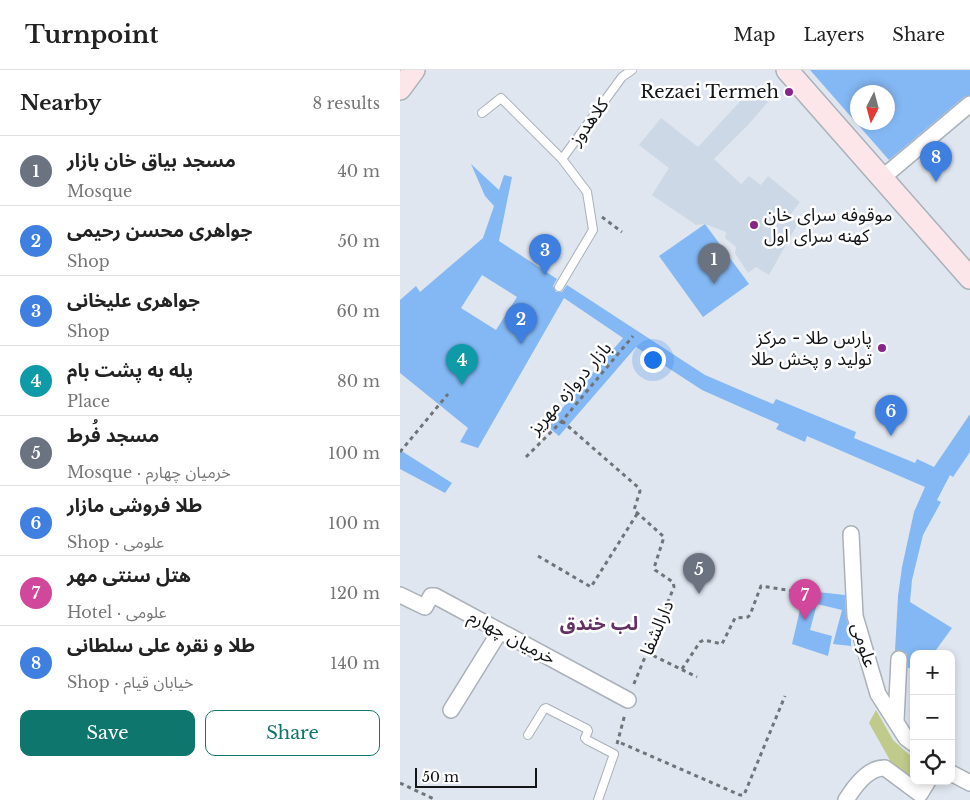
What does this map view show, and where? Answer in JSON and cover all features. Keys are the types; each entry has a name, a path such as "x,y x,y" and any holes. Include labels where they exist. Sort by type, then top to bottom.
{"main road":[{"path":"400,89 414,70"},
{"path":"787,70 970,278"}],"street":[{"path":"882,178 970,104"},
{"name":"علومی","path":"851,534 855,616 878,694 906,738 910,741"},
{"name":"خرمیان چهارم","path":"400,595 425,607 431,596 436,596 628,700"},
{"path":"451,710 500,631"},
{"path":"896,722 899,658"},
{"path":"846,800 864,776 880,768 885,768 920,794 926,785"},
{"path":"955,775 970,784"}],"lane":[{"name":"کلاهدوز","path":"482,113 501,98 562,160 622,77 632,70"},
{"path":"559,287 593,230 587,192 562,160"},
{"path":"528,735 546,708 587,729 585,738 587,740 614,754 598,800"}],"path":[{"path":"589,208 622,232"},
{"name":"بازار دروازه مهریز","path":"526,457 562,421 633,336"},
{"path":"400,452 448,394"},
{"path":"538,556 591,587 637,514 634,509 640,491 639,488 562,421"},
{"name":"دارالشفا","path":"614,754 628,700 674,584 654,570 664,537 637,514"},
{"path":"682,669 700,642 704,640 722,644 735,618 748,617 750,615 761,586 793,591"},
{"path":"646,652 697,677"},
{"path":"618,742 740,795 744,794 785,696"},
{"path":"400,783 436,800"}],"shaded area":[{"path":"756,86 768,102 714,159 741,184 749,176 761,185 768,176 800,202 790,215 798,223 769,275 756,267 748,273 735,253 736,247 725,238 726,232 705,224 696,225 652,195 669,168 639,145 661,118 698,147"}],"green space":[{"path":"876,710 893,740 910,755 910,778 891,762 869,723"}],"building":[{"path":"810,70 970,70 970,95 964,97 889,160 863,130 895,130 895,85 850,85 850,116"},
{"path":"471,164 499,190 504,175 512,177 499,241 557,279 553,286 556,292 562,292 567,285 705,375 773,404 776,399 856,432 854,438 915,463 917,459 934,467 970,414 970,452 953,477 950,475 937,500 941,502 923,535 912,580 910,602 952,628 936,650 910,650 910,668 908,668 907,654 900,650 895,651 898,596 902,567 914,512 925,487 807,436 805,442 776,429 779,424 702,390 636,347 559,436 547,426 623,338 564,298 478,448 460,442 468,428 400,373 400,300 416,286 420,292 483,238 494,206 485,196","holes":["482,275 517,297 496,330 461,308"]},
{"path":"705,224 749,284 703,317 659,256"},
{"path":"400,450 452,483 445,493 400,469"},
{"path":"818,592 845,595 846,617 851,635 851,646 833,644 842,610 817,604 810,630 832,636 828,656 792,644 804,593 817,597"}],"place":[{"name":"Rezaei Termeh","path":"789,92"},
{"name":"طلا و نقره علی سلطانی","path":"936,182"},
{"name":"موقوفه سرای خان کهنه سرای اول","path":"754,225"},
{"name":"جواهری علیخانی","path":"545,275"},
{"name":"مسجد بیاق خان بازار","path":"714,284"},
{"name":"جواهری محسن رحیمی","path":"521,344"},
{"name":"پارس طلا - مرکز تولید و پخش طلا","path":"882,348"},
{"name":"پله به پشت بام","path":"462,385"},
{"name":"طلا فروشی مازار","path":"891,436"},
{"name":"مسجد فُرط","path":"699,594"},
{"name":"هتل سنتی مهر","path":"805,620"}],"district":[{"name":"لب خندق","path":"599,623"}]}
